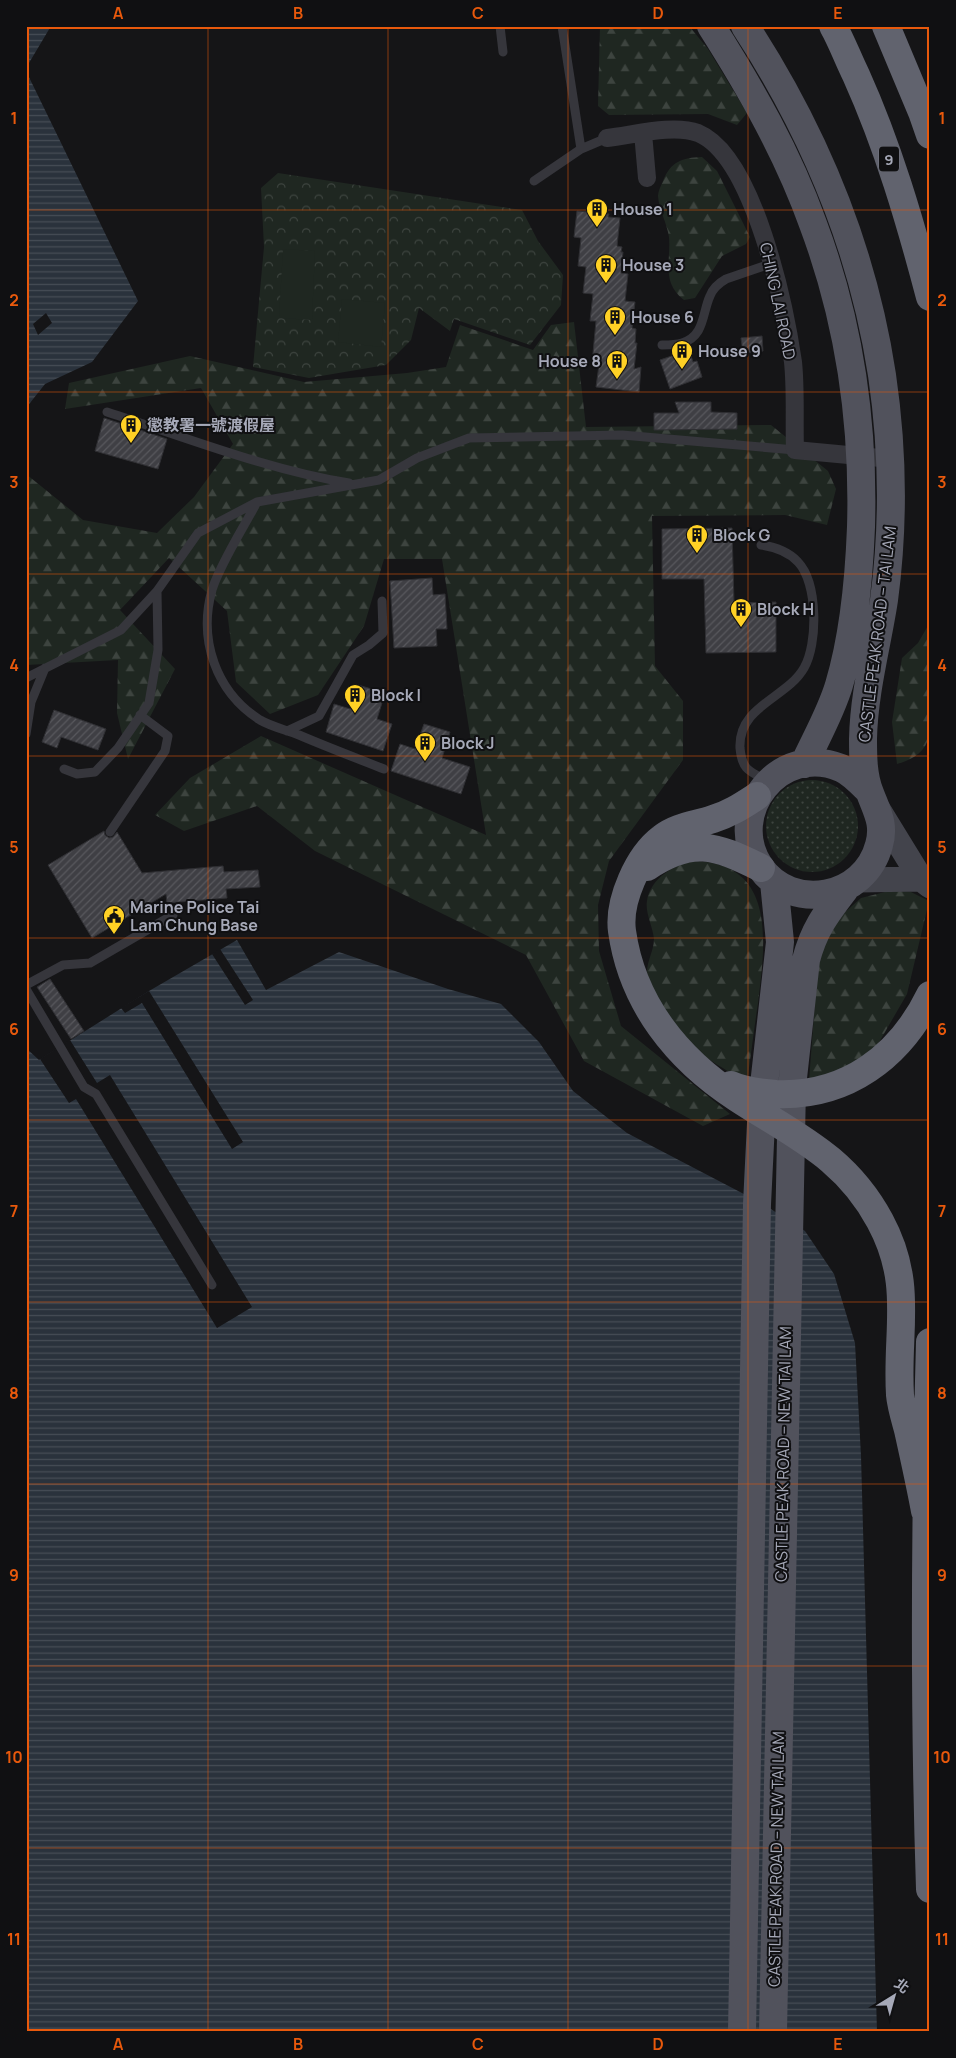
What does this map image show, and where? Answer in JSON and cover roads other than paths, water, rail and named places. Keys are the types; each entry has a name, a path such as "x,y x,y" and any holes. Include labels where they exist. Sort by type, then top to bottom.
{"highway":[{"name":"9","path":"833,26 884,142 915,240 930,297"},
{"path":"886,26 930,135"},
{"path":"763,788 730,813 673,831 652,848 628,888 622,910 623,938 632,973 646,1006 679,1050 737,1098 803,1137 827,1155 847,1173 866,1197 880,1221 891,1243 901,1279 900,1396 925,1511"},
{"path":"634,876 676,850 692,848 724,851 768,875"},
{"path":"693,1063 735,1086 750,1090 781,1094 827,1089 845,1083 879,1062 910,1029 930,995"},
{"path":"930,1342 925,1511 927,1794 930,1889"}],"main road":[{"name":"CASTLE PEAK ROAD – TAI LAM","path":"712,26 767,121 790,166 814,224 842,322 854,382 861,457 860,549 857,588 846,657 838,686 804,764"},
{"name":"CASTLE PEAK ROAD – TAI LAM","path":"745,26 783,89 805,131 821,165 845,226 867,299 874,333 887,412 892,491 884,600 865,707 863,762 881,825 880,842 876,857 867,871 851,884 826,895 808,895 789,890 768,875"},
{"name":"CASTLE PEAK ROAD – TAI LAM","path":"763,788 780,773 804,764 823,764 841,768 856,778 873,800 925,883"},
{"path":"763,788 750,814 748,834 752,852 768,875"},
{"name":"CASTLE PEAK ROAD – NEW TAI LAM","path":"742,2032 758,1157 769,1032 780,942 768,875"},
{"name":"CASTLE PEAK ROAD – TAI LAM","path":"851,884 925,883"},
{"name":"CASTLE PEAK ROAD – NEW TAI LAM","path":"773,2032 791,1097 796,1034 806,960 811,940 827,912 851,884"}],"street":[{"name":"CHING LAI ROAD","path":"608,138 643,133 688,131 704,136 718,147 738,177 749,198 766,240 773,264 793,363 795,450"},
{"path":"643,133 647,178"},
{"path":"795,450 891,459"}],"lane":[{"path":"500,26 503,52"},
{"path":"562,26 581,149"},
{"path":"534,182 581,149 608,138"},
{"path":"662,345 682,344 697,334 702,326 710,295 720,283 726,279 773,264"},
{"path":"107,412 280,468 357,484"},
{"path":"26,678 121,630 157,591 198,533 257,502 380,480 417,458 469,438 622,435 795,450"},
{"path":"257,502 213,588 208,609 207,631 210,653 218,673 229,692 244,708 262,721 384,769"},
{"path":"761,545 776,547 788,553 799,563 810,589 814,630 813,644 804,668 791,682 754,710 744,726 740,742 741,760 744,767 763,788"},
{"path":"64,769 76,774 95,772 118,748 149,703 158,650 157,591"},
{"path":"287,730 319,716 353,655 370,645 383,633 382,601"},
{"path":"26,734 31,702 45,668"},
{"path":"110,832 166,752 168,736 140,716"},
{"path":"26,985 63,965 90,963 173,915"},
{"path":"26,989 84,1087 96,1094 212,1285"}],"place":[{"name":"House 1","path":"597,228"},
{"name":"House 3","path":"606,284"},
{"name":"House 6","path":"615,336"},
{"name":"House 9","path":"682,370"},
{"name":"House 8","path":"617,380"},
{"name":"懲教署一號渡假屋","path":"131,444"},
{"name":"Block G","path":"697,554"},
{"name":"Block H","path":"741,628"},
{"name":"Block I","path":"355,714"},
{"name":"Block J","path":"425,762"},
{"name":"Marine Police Tai Lam Chung Base","path":"114,935"}]}
